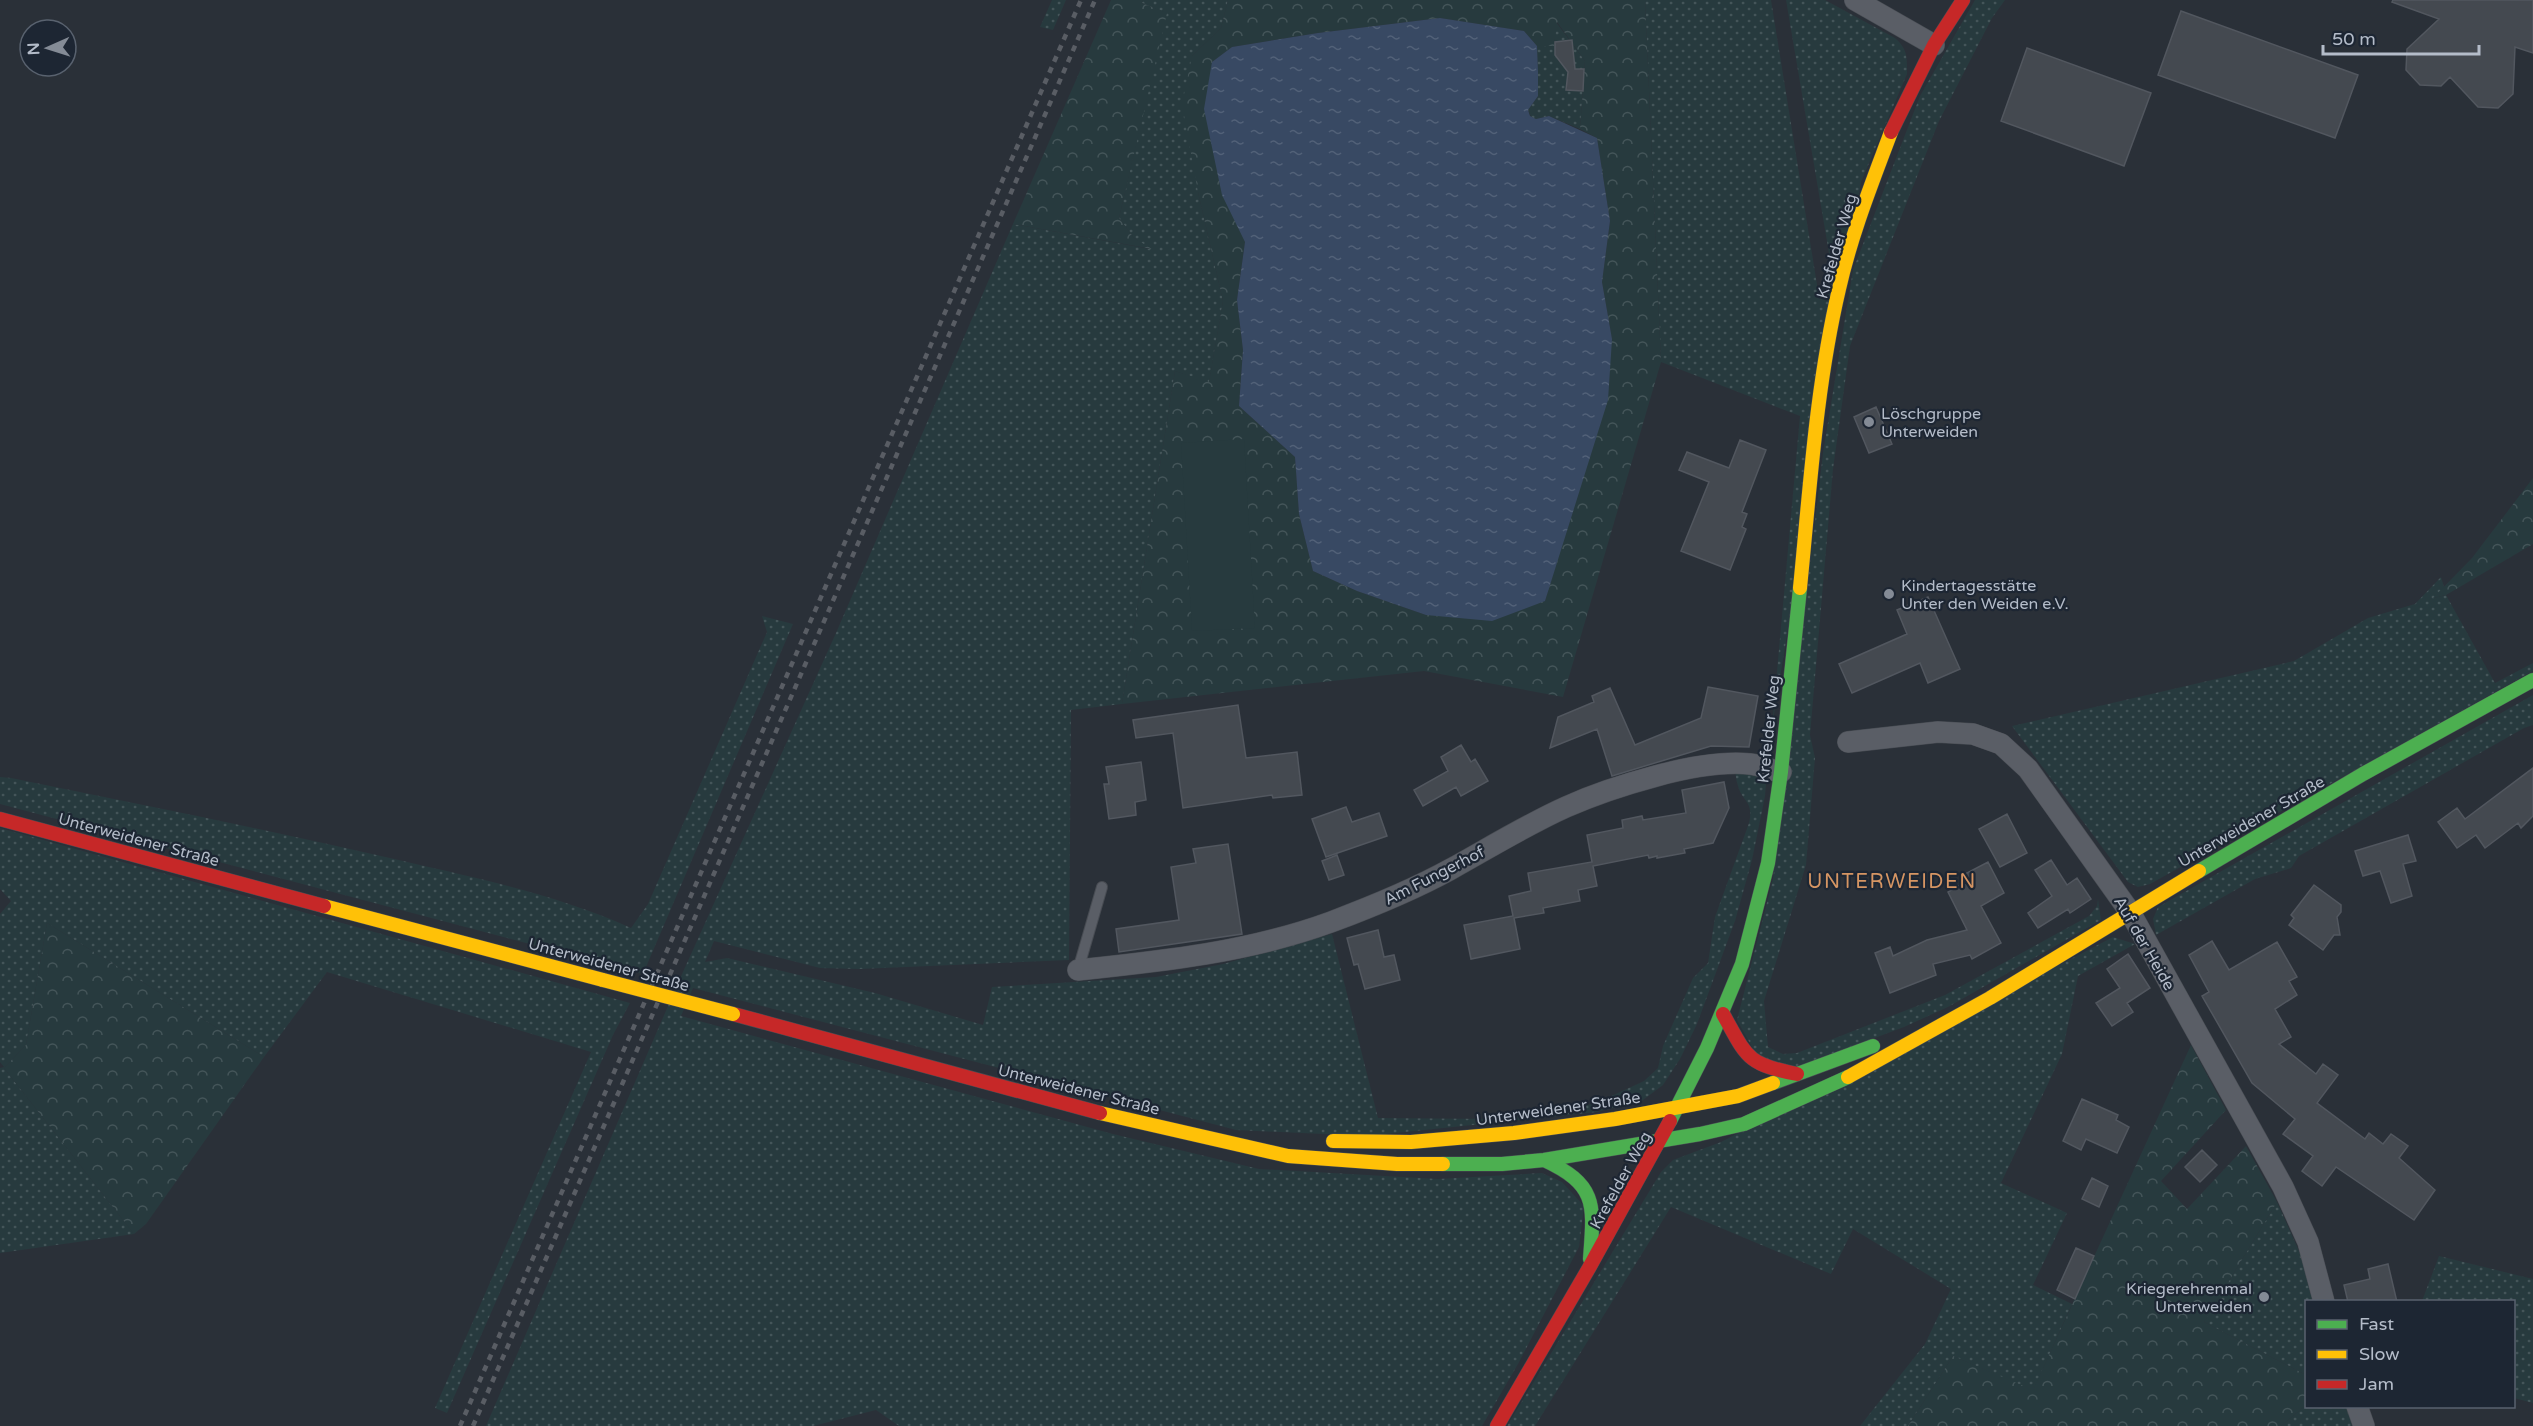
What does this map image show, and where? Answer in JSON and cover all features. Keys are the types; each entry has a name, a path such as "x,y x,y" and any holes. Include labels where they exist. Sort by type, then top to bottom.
{"street":[{"path":"1855,0 1934,45"},
{"name":"Krefelder Weg","path":"1497,1426 1590,1268 1677,1108 1723,1014 1742,964 1768,863 1781,772 1820,395 1839,288 1866,199 1894,121 1934,45 1963,0"},
{"name":"Unterweidener Straße","path":"0,819 1124,1119 1210,1137 1248,1149 1288,1156 1388,1164 1449,1165 1544,1160 1700,1134 1744,1124 1832,1086 1990,998 2363,774 2533,680"},
{"name":"Auf der Heide","path":"1848,742 1938,732 1973,734 2001,744 2028,769 2130,912 2283,1187 2308,1242 2323,1300"},
{"name":"Am Fungerhof","path":"1078,970 1210,955 1329,923 1384,901 1449,870 1519,830 1568,806 1620,786 1671,772 1725,764 1752,764 1781,772"},
{"name":"Unterweidener Straße","path":"1315,1141 1411,1142 1514,1133 1616,1119 1738,1096 1859,1052 1990,998"},
{"path":"1723,1014 1746,1055 1768,1068 1797,1074"},
{"name":"Unterweidener Straße","path":"1210,1137 1280,1140"},
{"name":"Unterweidener Straße","path":"1544,1160 1574,1175 1584,1186 1590,1199 1593,1215 1590,1268"},
{"path":"2356,1408 2364,1426"}],"lane":[{"path":"1078,970 1102,887"}],"green space":[{"path":"1052,0 1066,0 1053,30 1040,27"},
{"path":"1111,0 1143,0 1142,3 1167,13 1119,218 1134,238 1152,249 1013,224"},
{"path":"1143,0 1228,0 1221,28 1192,56 1198,192 1223,301 1209,383 1175,371 1122,704 1071,710 1069,960 859,969 820,968 714,941 705,962 727,958 875,993 983,1025 992,987 1156,977 1223,964 1332,934 1378,1118 1493,1119 1594,1104 1644,1081 1658,1068 1663,1046 1693,978 1708,963 1715,917 1749,823 1749,806 1740,792 1735,771 1761,775 1766,784 1765,796 1752,860 1735,921 1697,1024 1680,1059 1663,1085 1643,1100 1597,1112 1366,1136 1236,1130 693,988 681,1016 1113,1134 1259,1169 1438,1179 1542,1173 1562,1182 1584,1206 1579,1247 1518,1364 1482,1426 899,1426 876,1410 813,1426 486,1426 678,983 836,633 1013,224 1150,249 1134,238 1119,218 1166,13 1142,3"},
{"path":"1228,0 1645,0 1661,362 1563,697 1424,671 1122,704 1175,371 1209,382 1223,301 1198,192 1182,104 1192,56 1221,28","holes":["1440,18 1524,31 1537,46 1554,46 1557,22 1585,61 1580,129 1597,138 1610,221 1602,282 1612,339 1565,533 1545,601 1426,615 1357,591 1313,571 1299,514 1295,457 1239,406 1243,350 1237,300 1245,242 1212,62 1232,47 1318,33"]},
{"path":"1645,0 1771,0 1819,297 1830,259 1786,0 1825,0 1895,38 1906,54 1907,74 1861,182 1772,727 1800,416 1661,362"},
{"path":"1975,0 2005,0 1992,18 1939,121 1850,346 1833,469 1810,735 1815,758 1806,865 1764,1001 1768,1047 1783,1054 1797,1053 1945,995 2089,916 2097,906 2098,899 2101,920 1948,1007 1904,1027 1795,1068 1761,1063 1737,1020 1773,879 1823,453 1853,270 1920,96"},
{"path":"1556,22 1585,61 1580,129 1549,116 1536,119 1531,117 1528,110 1538,96 1537,46 1554,46"},
{"path":"1244,439 1255,628 1192,631 1181,443"},
{"path":"2533,478 2533,544 2446,595 2433,598 2472,558"},
{"path":"2441,577 2444,587 2434,598 2446,595 2495,683 2533,663 2533,671 2150,884 2138,887 2128,882 2012,726 2294,661 2368,618 2415,604"},
{"path":"762,616 793,624 643,974 0,804 0,777 11,778 150,806 476,878 571,905 631,928 648,904 767,632"},
{"path":"2533,695 2533,725 2299,856 2291,868 2255,879 2156,935 2153,919 2158,907"},
{"path":"0,828 630,1003 613,1035 447,1413 435,1408 591,1052 327,972 264,1057 47,923 26,1045 4,1068 134,1234 0,1253 0,1068 4,1067 0,1062 0,914 11,901 0,889"},
{"path":"47,923 264,1057 146,1224 134,1234 4,1068 26,1045"},
{"path":"2113,937 2135,944 2078,976 2062,1054 2001,1183 2067,1213 2033,1285 2072,1304 2033,1391 1953,1356 1908,1426 1860,1426 1925,1344 1951,1289 1853,1229 1831,1274 1671,1207 1535,1426 1507,1426 1661,1172 1673,1160 1721,1142"},
{"path":"2191,1045 2226,1110 2161,1181 2187,1209 2246,1146 2277,1202 2204,1322 2305,1374 2305,1406 2281,1426 1908,1426 1953,1356 2033,1390"},
{"path":"2277,1202 2317,1291 2319,1300 2305,1300 2305,1374 2204,1322"},
{"path":"2439,1256 2533,1279 2533,1403 2515,1398 2515,1300 2422,1300"},
{"path":"2305,1406 2305,1408 2350,1408 2357,1426 2281,1426"}],"water":[{"path":"1440,18 1524,31 1537,46 1538,96 1528,110 1530,116 1536,119 1549,116 1597,138 1610,221 1602,282 1612,339 1608,400 1545,601 1492,621 1426,615 1357,591 1313,571 1299,514 1295,457 1239,406 1243,350 1237,300 1245,242 1222,195 1204,109 1212,62 1232,47 1318,33"}],"building":[{"path":"2393,0 2533,0 2533,53 2515,47 2513,94 2498,108 2478,107 2450,77 2441,86 2420,85 2406,70 2407,49 2439,19 2392,2"},
{"path":"2181,11 2358,75 2335,138 2158,75"},
{"path":"1572,40 1575,69 1584,69 1583,91 1566,90 1568,72 1555,55 1555,42"},
{"path":"2027,48 2151,93 2124,166 2001,121"},
{"path":"1876,407 1892,444 1869,453 1854,417"},
{"path":"1740,440 1766,450 1742,512 1747,514 1742,527 1746,529 1730,570 1681,551 1709,482 1679,470 1687,452 1729,468"},
{"path":"1928,597 1960,669 1928,683 1920,663 1852,693 1839,664 1907,634 1897,610"},
{"path":"1708,687 1758,696 1749,747 1711,746 1612,776 1597,729 1550,748 1558,717 1594,702 1592,696 1610,688 1635,745 1701,718"},
{"path":"1238,705 1246,758 1297,752 1302,795 1273,798 1272,795 1183,808 1173,733 1136,738 1133,720"},
{"path":"1461,745 1471,762 1475,759 1488,781 1461,796 1456,787 1423,806 1414,790 1448,771 1441,757"},
{"path":"1141,762 1146,800 1135,802 1136,815 1109,819 1104,784 1109,784 1106,767"},
{"path":"2533,768 2533,816 2521,828 2518,823 2485,848 2476,835 2457,848 2438,822 2457,808 2465,819"},
{"path":"1724,782 1729,808 1713,843 1684,849 1685,853 1657,858 1657,856 1649,858 1648,855 1593,866 1597,886 1578,890 1580,901 1543,908 1544,913 1514,918 1520,949 1471,959 1464,925 1513,916 1509,896 1531,891 1528,873 1592,862 1587,835 1623,828 1622,820 1642,816 1643,820 1686,813 1682,790"},
{"path":"1346,807 1352,822 1379,813 1387,836 1326,857 1312,819"},
{"path":"2007,814 2027,853 2000,867 1979,829"},
{"path":"2408,835 2416,861 2403,864 2412,896 2391,903 2380,871 2363,876 2355,851"},
{"path":"1228,844 1242,934 1119,952 1116,929 1179,920 1171,867 1196,863 1193,849"},
{"path":"1337,855 1344,875 1329,880 1322,861"},
{"path":"2051,860 2067,885 2077,878 2091,899 2070,913 2068,909 2038,928 2028,913 2052,896 2035,870"},
{"path":"1988,862 2004,893 1981,906 2001,943 1972,959 1970,955 1933,964 1936,975 1890,993 1875,953 1890,947 1893,956 1927,940 1967,930 1948,892 1969,880 1965,874"},
{"path":"2314,885 2341,905 2341,912 2337,917 2340,935 2334,935 2323,950 2289,925 2294,918 2291,915"},
{"path":"1378,930 1384,957 1394,955 1400,980 1365,989 1358,964 1354,965 1347,938"},
{"path":"2212,941 2229,970 2277,942 2297,977 2289,981 2297,995 2275,1009 2291,1037 2279,1044 2316,1074 2323,1064 2338,1075 2317,1103 2365,1139 2369,1133 2383,1144 2391,1134 2408,1146 2399,1158 2435,1190 2414,1220 2336,1167 2322,1186 2302,1171 2313,1156 2283,1134 2295,1119 2252,1083 2202,996 2209,992 2189,955"},
{"path":"2128,954 2150,988 2127,1003 2133,1012 2112,1026 2096,1003 2120,988 2107,969"},
{"path":"2082,1099 2118,1115 2116,1120 2129,1127 2117,1153 2086,1139 2081,1150 2063,1141"},
{"path":"2202,1150 2217,1165 2200,1182 2185,1167"},
{"path":"2092,1178 2108,1186 2099,1207 2082,1199"},
{"path":"2076,1248 2094,1256 2075,1299 2057,1290"},
{"path":"2388,1264 2397,1300 2348,1300 2344,1285 2370,1279 2368,1269"}],"railway":[{"path":"460,1426 1081,0"},
{"path":"473,1426 1095,0"}],"traffic: fast":[{"path":"1670,1121 1707,1048 1742,964 1768,863 1781,772 1800,588"},
{"path":"2199,871 2363,774 2533,680"},
{"path":"1773,1083 1873,1046"},
{"path":"1443,1164 1502,1164 1544,1160 1700,1134 1744,1124 1848,1077"},
{"path":"1544,1160 1575,1178 1589,1199 1592,1224 1590,1259"}],"traffic: slow":[{"path":"1800,588 1815,438 1831,326 1862,209 1891,132"},
{"path":"1848,1077 1990,998 2199,871"},
{"path":"324,906 603,980"},
{"path":"603,980 733,1014"},
{"path":"1333,1141 1411,1142 1514,1133 1615,1119 1738,1096 1773,1083"},
{"path":"1100,1113 1288,1156 1397,1164 1443,1164"}],"traffic: jam":[{"path":"1891,132 1934,45 1963,0"},
{"path":"0,819 324,906"},
{"path":"733,1014 1100,1113"},
{"path":"1723,1014 1750,1056 1767,1066 1797,1074"},
{"path":"1497,1426 1589,1268 1670,1121"}],"place":[{"name":"Löschgruppe Unterweiden","path":"1869,422"},
{"name":"Kindertagesstätte Unter den Weiden e.V.","path":"1889,594"},
{"name":"Kriegerehrenmal Unterweiden","path":"2264,1297"}],"district":[{"name":"UNTERWEIDEN","path":"1892,881"}]}
